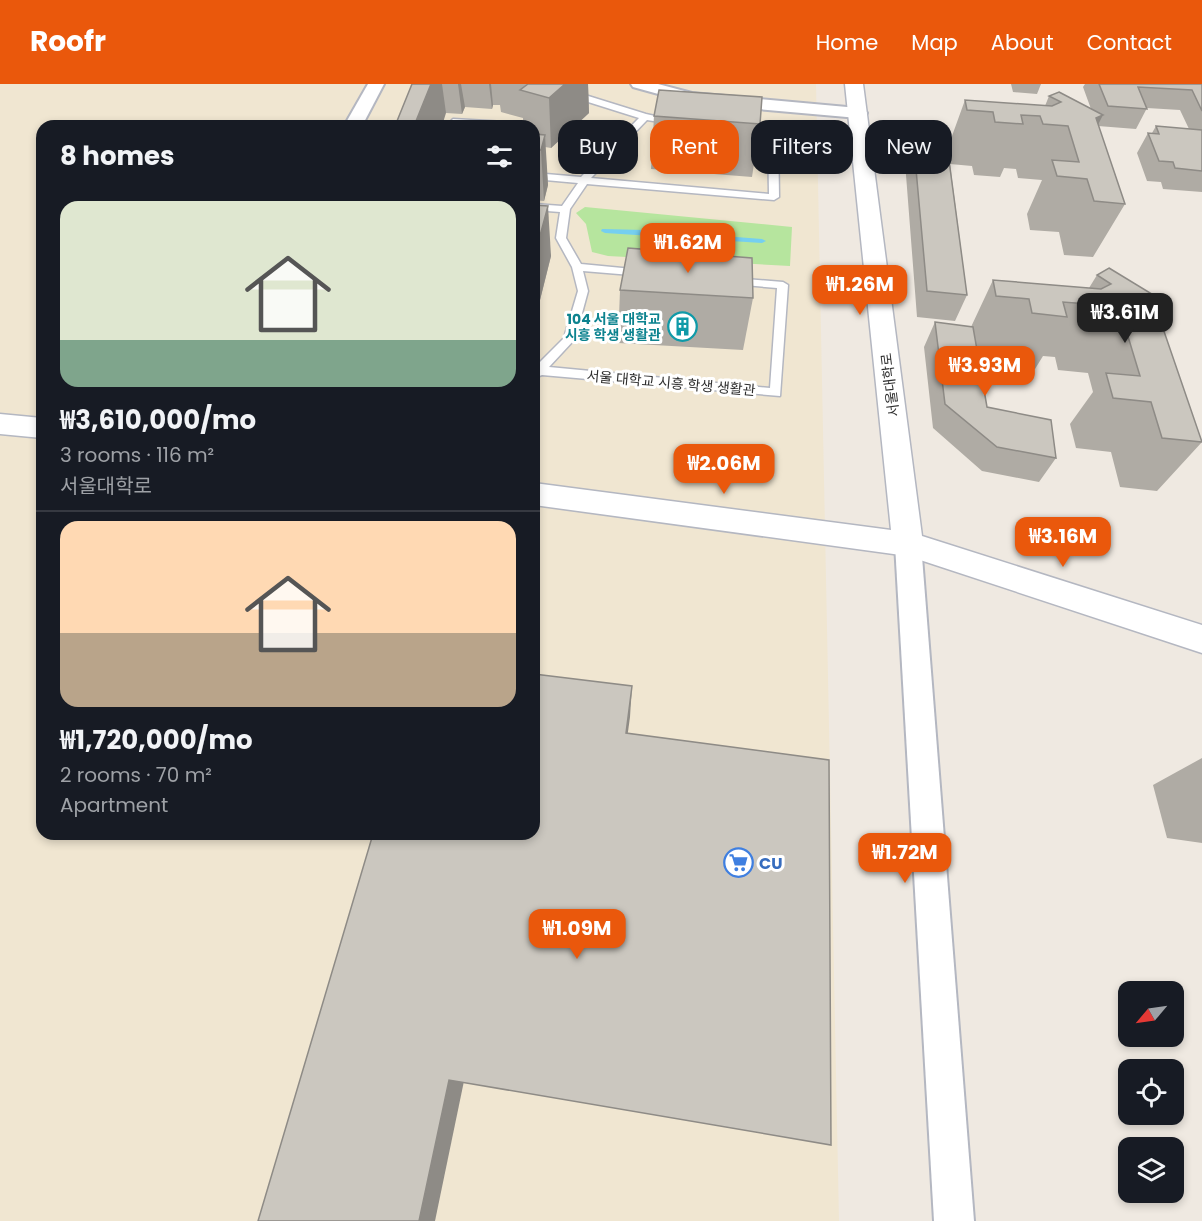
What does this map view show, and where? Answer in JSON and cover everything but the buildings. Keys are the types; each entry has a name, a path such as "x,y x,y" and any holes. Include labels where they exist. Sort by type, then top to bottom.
{"street":[{"path":"356,120 376,84"},
{"path":"639,84 691,98 856,100"},
{"path":"675,84 697,90 856,100"},
{"name":"서울대학로","path":"856,100 908,544"},
{"path":"0,424 36,427"},
{"path":"540,495 908,544 1202,639"},
{"path":"908,544 954,1221"}],"lane":[{"path":"554,89 584,96 645,117 666,120"},
{"name":"서울 대학교 시흥 학생 생활관","path":"540,368 569,339 583,291 577,267 556,238 565,209 585,179 645,117"},
{"path":"540,176 774,197 773,133 739,129"},
{"path":"540,207 565,209"},
{"path":"577,267 657,274"},
{"name":"서울 대학교 시흥 학생 생활관","path":"540,372 776,393 783,285 726,280"}],"shaded area":[{"path":"0,84 816,84 817,120 751,120 751,174 818,174 839,1221 0,1221"}],"green space":[{"path":"585,207 792,227 790,266 608,256 592,252 586,224 576,213"}],"waterway":[{"path":"605,231 762,241"}],"place":[{"name":"104 서울 대학교 시흥 학생 생활관","path":"682,327"},
{"name":"CU","path":"738,863"}]}
